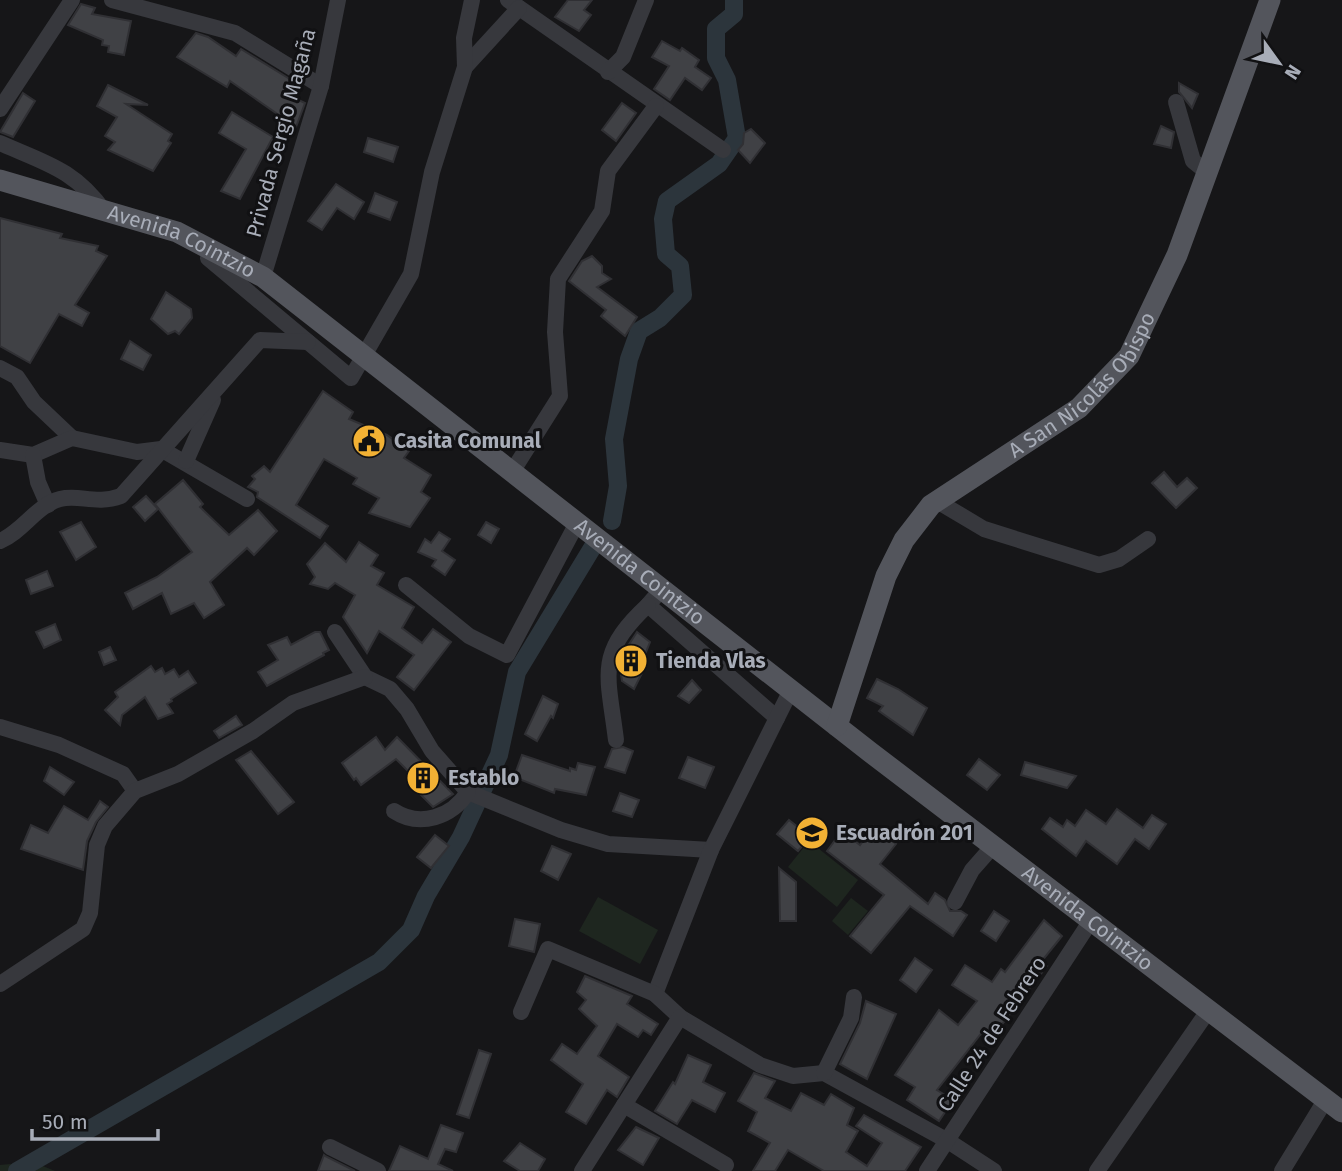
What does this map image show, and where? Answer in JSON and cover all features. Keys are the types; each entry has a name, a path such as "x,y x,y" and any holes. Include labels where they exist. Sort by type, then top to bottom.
{"main road":[{"name":"A San Nicolás Obispo","path":"837,726 886,576 904,540 937,501 1079,408 1129,356 1177,255 1269,0"},
{"name":"Avenida Cointzio","path":"2,182 177,232 263,277 577,523 654,597 791,690 1334,1106"}],"street":[{"path":"0,109 72,0"},
{"path":"112,0 236,33 321,86"},
{"name":"Privada Sergio Magaña","path":"263,277 321,86 338,0"},
{"path":"177,232 351,378 411,274 432,172 465,66 464,38 472,0"},
{"path":"608,72 623,57 646,0"},
{"path":"465,66 514,4 656,106 723,150"},
{"path":"1176,102 1194,161 1208,173"},
{"path":"512,472 560,396 555,332 558,279 602,211 608,171 656,106"},
{"path":"0,143 64,171 87,187 104,211"},
{"path":"0,541 13,536 48,505 61,499 105,502 121,496 260,340 308,342"},
{"path":"0,368 17,377 34,402 72,438 137,452 161,449 186,461 247,499"},
{"path":"186,461 218,388"},
{"path":"0,450 33,455 72,438"},
{"path":"33,455 38,482 48,505"},
{"path":"937,501 950,512 984,529 1099,565 1119,559 1149,539"},
{"path":"405,585 469,635 507,655 577,523"},
{"path":"616,740 608,663 618,636 654,597 777,718"},
{"path":"335,632 365,677 390,689 407,709 432,751 475,794 561,830 608,844 712,850"},
{"path":"0,984 83,929 90,913 97,845 105,826 135,791 178,774 253,731 293,703 365,677"},
{"path":"655,995 712,850 791,690"},
{"path":"0,727 59,745 123,774 135,791"},
{"path":"394,811 403,817 441,817 475,794"},
{"path":"955,902 972,870 994,845"},
{"name":"Calle 24 de Febrero","path":"927,1171 1092,919"},
{"path":"521,1012 548,949 655,995 680,1017 760,1065 793,1076 824,1073 948,1141 995,1171"},
{"path":"824,1073 851,1018 855,998"},
{"path":"1097,1171 1208,1011"},
{"path":"582,1171 680,1017"},
{"path":"624,1105 726,1165"},
{"path":"1282,1171 1334,1106"},
{"path":"330,1147 378,1171"}],"shaded area":[{"path":"809,841 858,880 837,907 788,867"},
{"path":"598,897 658,930 640,964 579,931"},
{"path":"851,898 868,911 848,935 832,921"},
{"path":"33,1162 55,1171 0,1171 0,1165"}],"building":[{"path":"568,0 592,0 584,10 591,15 579,31 555,17"},
{"path":"81,4 95,8 92,14 131,21 124,55 108,52 109,46 102,45 103,40 68,25"},
{"path":"196,33 208,37 236,56 241,49 293,81 286,94 305,103 296,127 230,81 227,87 177,57"},
{"path":"662,41 680,51 682,48 699,60 695,67 711,78 702,90 685,78 670,100 654,89 669,66 652,57"},
{"path":"1179,83 1198,94 1192,108 1179,92"},
{"path":"108,85 148,105 126,104 172,134 168,141 171,143 153,171 108,150 115,142 105,136 117,117 97,106"},
{"path":"23,93 35,101 13,137 0,132"},
{"path":"622,103 636,113 616,141 602,130"},
{"path":"232,112 273,137 240,199 221,191 246,149 219,133"},
{"path":"1161,126 1174,132 1171,148 1154,144"},
{"path":"751,129 765,143 750,163 738,150 743,144 744,133"},
{"path":"368,138 398,147 393,162 364,152"},
{"path":"336,184 364,202 354,219 337,208 322,230 308,221"},
{"path":"375,193 397,202 390,220 368,212"},
{"path":"0,218 62,234 60,238 98,246 96,251 107,256 75,305 89,313 82,326 59,314 30,363 0,346"},
{"path":"592,256 602,266 602,273 611,279 597,287 637,317 625,336 601,316 606,310 569,281 582,261"},
{"path":"166,292 191,309 192,318 179,334 175,331 168,334 151,319"},
{"path":"130,341 151,355 143,370 121,359"},
{"path":"323,391 353,412 349,419 387,435 409,451 404,458 431,475 421,492 430,498 410,527 369,513 379,498 353,484 357,478 324,459 296,505 328,526 320,538 257,497 258,492 248,487 255,479 252,476 264,466 270,472"},
{"path":"1164,472 1177,487 1187,478 1197,488 1176,508 1152,483"},
{"path":"183,480 203,504 200,507 229,535 258,510 277,531 254,555 247,548 210,582 224,605 204,618 194,603 171,614 162,593 133,609 125,593 157,577 192,552 155,504"},
{"path":"146,496 158,509 145,521 133,507"},
{"path":"81,522 96,547 76,560 60,532"},
{"path":"486,522 499,529 491,543 478,535"},
{"path":"439,532 450,539 442,551 455,560 445,575 432,566 436,560 418,552 425,539 431,543"},
{"path":"359,542 378,555 371,566 384,573 377,585 414,607 402,628 422,643 433,629 451,642 414,690 397,677 414,655 379,631 367,653 343,617 355,595 335,583 328,589 310,584 315,577 307,564 325,543 346,562"},
{"path":"47,571 53,586 31,594 26,580"},
{"path":"55,624 61,640 44,648 36,632"},
{"path":"320,632 329,650 267,686 258,672 278,660 268,645 287,637 291,645"},
{"name":"Tienda Vlas","path":"637,632 650,642 640,667 644,669 634,689 622,681 620,668 622,655"},
{"path":"110,647 116,660 104,665 99,652"},
{"path":"151,666 155,672 162,668 165,674 174,669 179,677 188,671 196,683 167,704 173,713 158,719 145,697 122,715 120,725 105,710 118,697 115,692"},
{"path":"877,679 927,708 913,735 879,711 883,706 867,698"},
{"path":"692,680 701,690 689,703 678,696"},
{"path":"543,696 558,704 553,718 551,716 537,741 525,734"},
{"path":"236,716 242,725 219,738 214,731"},
{"path":"376,737 385,750 397,737 453,794 433,807 408,782 410,773 396,759 361,785 356,778 354,780 342,763"},
{"path":"623,747 633,751 625,773 605,767 612,749"},
{"path":"251,751 294,802 278,814 236,760"},
{"path":"522,755 570,771 570,768 576,770 578,763 595,767 586,795 555,789 554,793 514,777"},
{"path":"688,757 714,767 705,788 679,778"},
{"path":"979,759 1000,775 987,790 967,775"},
{"path":"1025,762 1076,776 1067,788 1021,775"},
{"path":"50,767 74,782 64,795 44,781"},
{"path":"620,793 639,800 632,817 613,811"},
{"path":"100,801 108,807 96,822 87,841 83,870 21,849 31,825 48,833 64,806 88,820"},
{"path":"1117,809 1143,828 1152,815 1166,824 1149,849 1135,839 1117,864 1086,841 1076,856 1042,829 1050,818 1063,827 1067,820 1075,826 1086,810 1106,824"},
{"path":"789,820 810,837 798,851 777,834"},
{"path":"874,826 896,844 880,864 928,904 935,893 945,900 950,911 961,911 967,915 953,936 910,906 871,953 850,936 884,895 827,851 842,831 860,845"},
{"path":"435,835 449,846 431,868 417,857"},
{"path":"552,846 571,854 558,880 541,871"},
{"path":"779,868 796,882 796,921 780,921"},
{"path":"994,911 1009,921 996,941 981,931"},
{"path":"515,919 540,924 534,952 509,946"},
{"path":"1044,920 1062,936 1041,962 1047,966 993,1036 986,1030 980,1035 937,1090 953,1100 939,1121 907,1100 915,1087 895,1075 939,1010 958,1025 977,1001 952,985 965,965 992,982 1001,969 1005,972"},
{"path":"915,958 932,970 916,992 900,980"},
{"path":"585,976 632,996 627,1004 658,1024 651,1035 643,1030 638,1037 617,1024 598,1056 629,1077 617,1097 607,1090 586,1124 566,1112 583,1084 551,1060 562,1044 577,1054 597,1026 579,1009 586,1000 577,992"},
{"path":"866,1001 896,1014 867,1079 840,1064 860,1023"},
{"path":"479,1050 491,1054 469,1118 457,1114"},
{"path":"688,1055 711,1065 703,1082 725,1093 715,1112 692,1100 677,1124 655,1111 673,1082 675,1084"},
{"path":"754,1073 775,1081 765,1098 791,1111 801,1093 824,1105 831,1094 854,1108 847,1125 858,1131 846,1152 867,1166 882,1143 856,1126 864,1115 921,1147 905,1171 824,1171 788,1150 775,1171 753,1171 770,1143 748,1131 757,1112 738,1101"},
{"path":"441,1125 463,1133 456,1152 445,1149 438,1164 453,1171 389,1171 400,1146 428,1159"},
{"path":"636,1127 659,1138 643,1165 618,1150"},
{"path":"520,1143 545,1159 538,1171 520,1171 504,1161"},
{"path":"325,1156 355,1171 318,1171"}],"waterway":[{"path":"612,521 618,486 614,439 629,359 639,331 660,318 683,295 680,266 666,254 663,219 667,201 719,164 737,138 727,80 716,58 716,29 734,14 734,0"},
{"path":"17,1171 379,962 411,930 426,896 461,837 499,755 517,672 594,545"}],"place":[{"name":"Casita Comunal","path":"369,441"},
{"name":"Tienda Vlas","path":"631,661"},
{"name":"Establo","path":"423,778"},
{"name":"Escuadrón 201","path":"812,833"}]}
